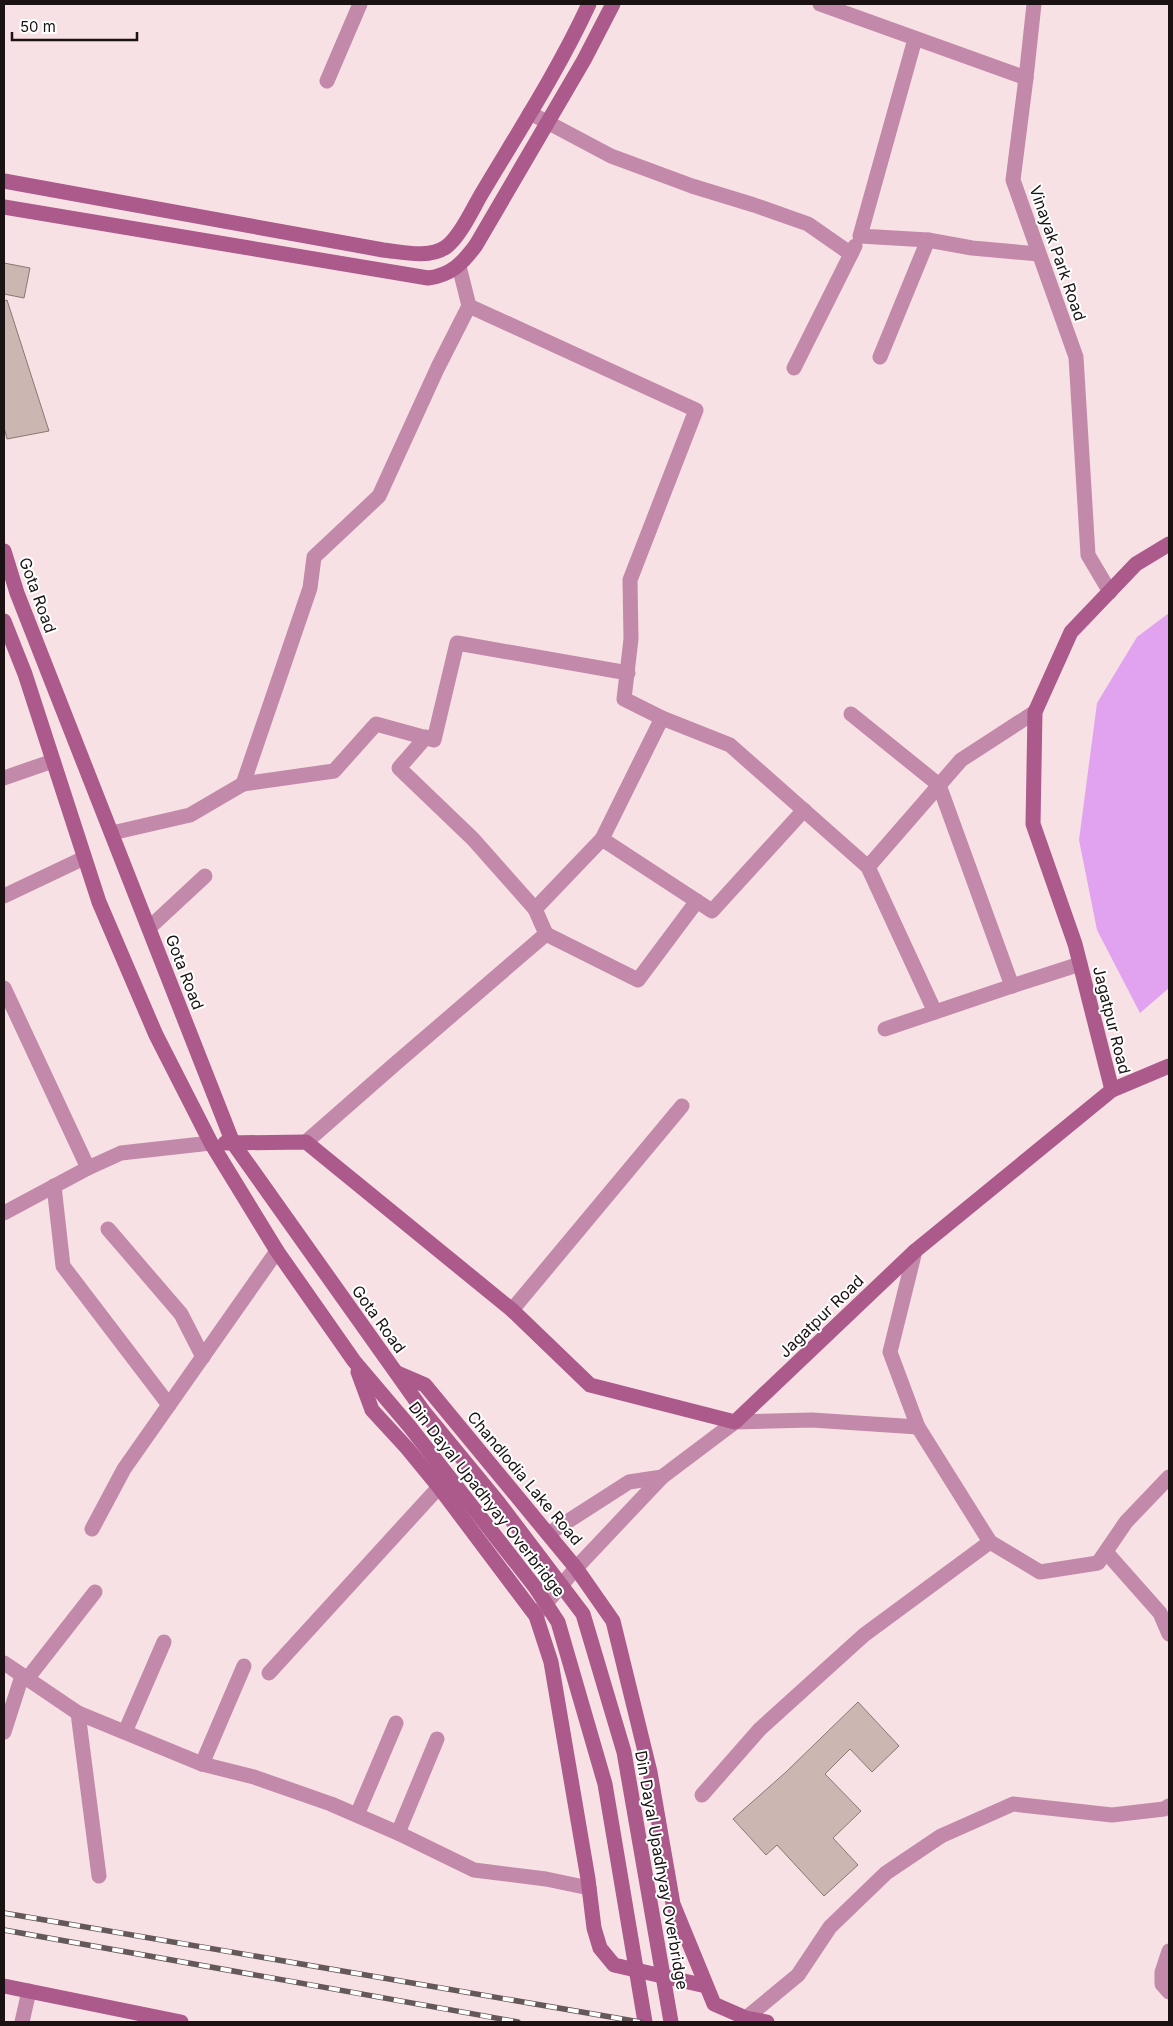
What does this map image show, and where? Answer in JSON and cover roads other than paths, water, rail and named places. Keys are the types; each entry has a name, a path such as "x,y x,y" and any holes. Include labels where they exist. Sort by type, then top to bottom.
{"street":[{"path":"327,81 360,4"},
{"path":"4,181 383,250 418,253 439,251 453,240 530,113 589,4"},
{"path":"4,208 428,278 446,274 459,266 476,245 584,60 613,4"},
{"path":"820,4 1026,78"},
{"name":"Vinayak Park Road","path":"1034,4 1013,180 1076,357 1088,555 1110,592"},
{"path":"794,368 860,236 915,39"},
{"path":"530,113 611,156 692,186 808,224 851,254"},
{"path":"164,233 167,212"},
{"path":"860,236 928,240 972,248 1039,254"},
{"path":"880,357 928,240"},
{"path":"243,784 310,588 314,557 379,496 438,367 469,306 459,266"},
{"path":"469,306 696,410 630,580 631,639 624,699 662,718 730,745 868,867 935,1012"},
{"name":"Jagatpur Road","path":"735,1422 914,1251 1112,1090 1075,944 1034,824 1035,712 1072,632 1136,564 1169,544"},
{"name":"Gota Road","path":"4,550 17,593 233,1143 396,1373"},
{"path":"4,620 25,674 99,902 156,1035 211,1143 277,1251 354,1361 372,1410 407,1448 439,1488 536,1616 551,1662 594,1928 600,1948 614,1965 706,1986"},
{"path":"112,833 190,815 243,784 334,771 376,724 434,740 457,643 628,672"},
{"path":"868,867 961,760 1035,712"},
{"path":"851,714 939,785 1012,986"},
{"path":"535,909 602,839 662,718"},
{"path":"426,738 399,768 473,839 535,909 546,934 638,980 696,901"},
{"path":"4,778 53,761"},
{"path":"602,839 712,911 804,810"},
{"path":"4,896 84,858"},
{"path":"149,928 205,876"},
{"path":"306,1142 546,934"},
{"path":"885,1029 1080,964"},
{"path":"4,988 88,1168"},
{"path":"1112,1090 1169,1066"},
{"path":"512,1310 682,1106"},
{"path":"4,1213 88,1168 121,1153 211,1143 306,1142 512,1310 590,1385 735,1422 812,1420 918,1427"},
{"path":"54,1186 63,1266 169,1405"},
{"path":"108,1229 181,1314 202,1357"},
{"path":"92,1529 124,1469 277,1251"},
{"path":"914,1251 890,1352 918,1427 990,1542 1040,1572 1098,1563 1126,1522 1169,1477"},
{"name":"Din Dayal Upadhyay Overbridge","path":"354,1361 396,1410 535,1586 558,1622 605,1784 645,2022"},
{"name":"Din Dayal Upadhyay Overbridge","path":"396,1373 424,1412 498,1502 583,1614 624,1752 671,2022"},
{"name":"Chandlodia Lake Road","path":"396,1373 425,1385 576,1568 662,1477 735,1422"},
{"path":"548,1534 629,1482 662,1477"},
{"path":"269,1673 439,1488"},
{"path":"702,1795 760,1729 864,1636 990,1542"},
{"path":"1106,1552 1160,1613 1169,1634"},
{"path":"536,1616 576,1568 613,1621 650,1772 673,1904 714,2004 746,2018 767,2022"},
{"path":"4,1732 25,1678 95,1592"},
{"path":"124,1732 164,1642"},
{"path":"4,1664 78,1713 202,1764 254,1777 331,1804 398,1833 474,1870 546,1879 589,1888"},
{"path":"202,1764 244,1666"},
{"path":"78,1713 99,1876"},
{"path":"357,1815 396,1723"},
{"path":"398,1833 437,1739"},
{"path":"746,2018 798,1975 830,1927 886,1873 941,1836 1013,1804 1112,1815 1164,1809 1169,1806"},
{"path":"1169,1951 1162,1972 1162,1984 1169,1992"},
{"path":"4,1986 181,2022"},
{"path":"22,2022 28,1991"}],"railway":[{"path":"4,1913 640,2022"},
{"path":"4,1930 518,2022"}]}
